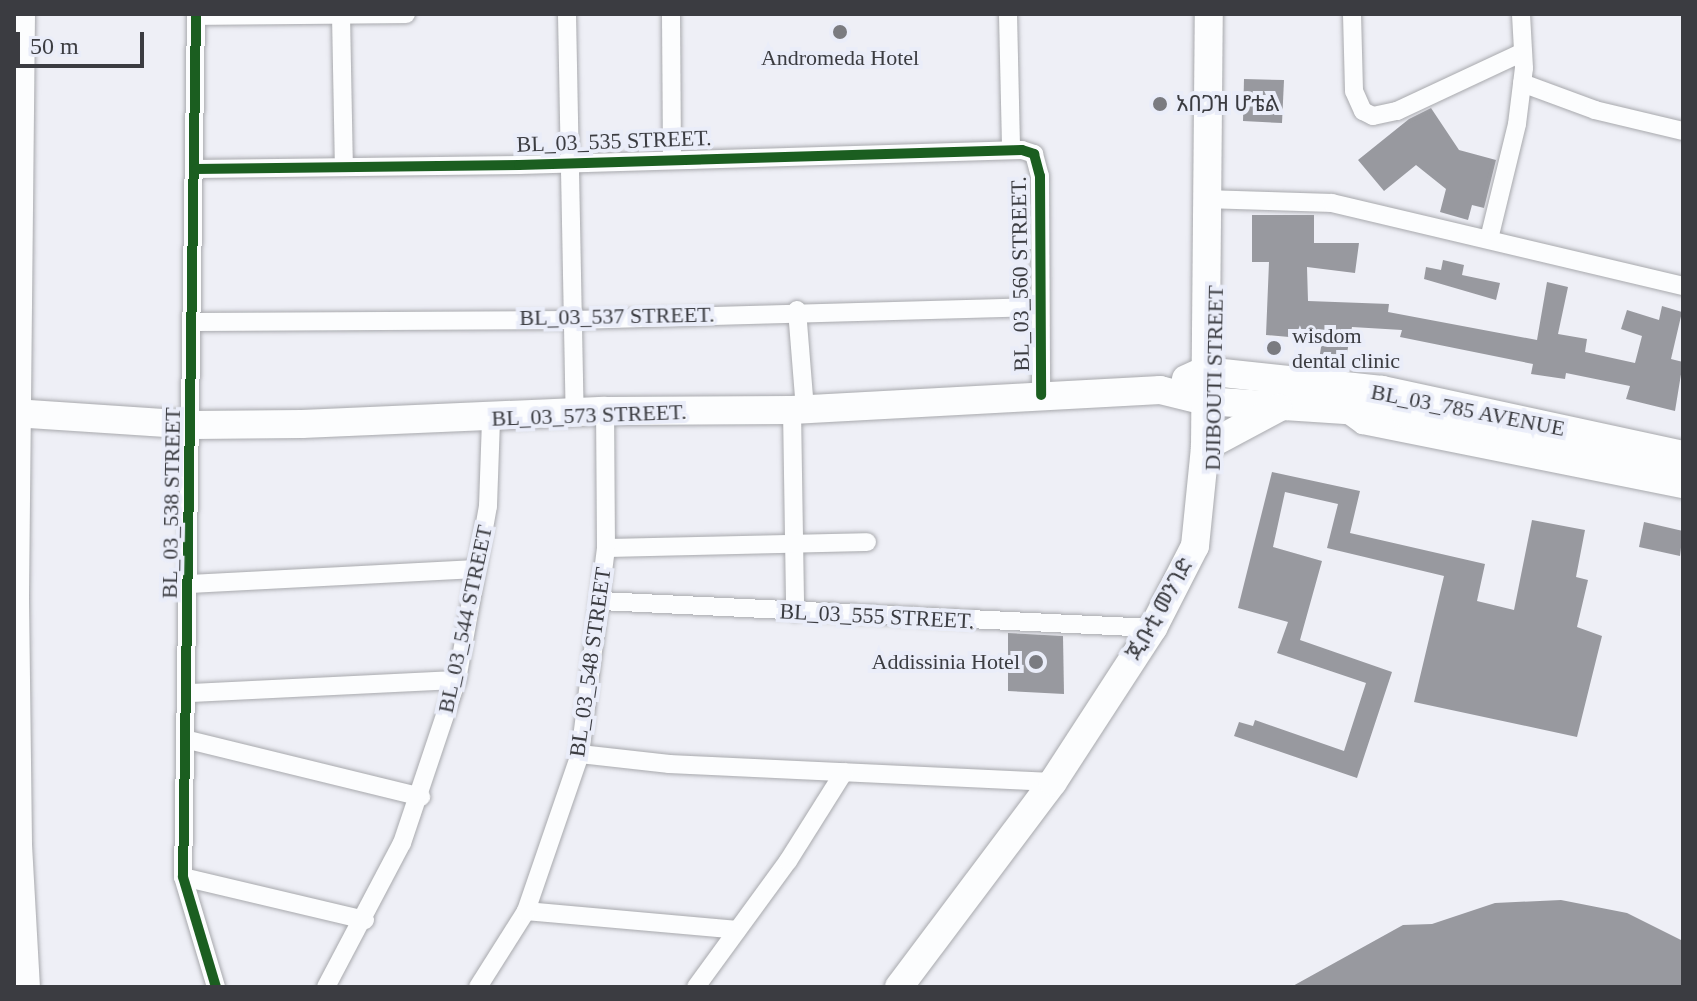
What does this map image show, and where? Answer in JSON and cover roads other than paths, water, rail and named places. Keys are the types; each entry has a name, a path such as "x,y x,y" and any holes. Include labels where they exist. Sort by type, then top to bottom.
{"main road":[{"path":"21,14 18,54 16,350 16,747 21,974"},
{"path":"1209,14 1211,199"},
{"name":"DJIBOUTI STREET","path":"1209,354 1211,199 1223,14"},
{"path":"1160,390 1209,354"},
{"name":"BL_03_785 AVENUE","path":"1209,354 1265,378 1403,393 1683,455"},
{"name":"ጂቡቲ መንገድ","path":"899,987 1053,782 1153,628 1195,546 1211,443 1209,354"},
{"name":"BL_03_785 AVENUE","path":"1160,390 1211,401 1338,407 1406,414 1683,475"},
{"name":"BL_03_573 STREET.","path":"16,413 193,425 491,418 605,411 798,410 1160,390"},
{"path":"1211,443 1286,404"},
{"name":"DJIBOUTI STREET","path":"910,987 1067,777 1142,665 1194,573 1209,516 1211,443"}],"street":[{"path":"196,15 406,14"},
{"path":"567,14 573,162 575,413"},
{"path":"671,14 672,158"},
{"name":"BL_03_560 STREET.","path":"1008,14 1011,148"},
{"path":"1352,14 1354,91 1363,111 1373,116 1397,111 1523,52"},
{"path":"1489,239 1522,83 1521,14"},
{"name":"BL_03_538 STREET","path":"196,15 190,693 183,877 216,987"},
{"path":"341,15 344,167"},
{"path":"1522,83 1595,110 1683,131"},
{"name":"BL_03_535 STREET.","path":"196,169 573,162 1011,148 1034,154"},
{"name":"BL_03_560 STREET.","path":"1034,154 1040,176 1041,395"},
{"path":"1211,199 1332,203 1683,286"},
{"name":"BL_03_537 STREET.","path":"195,322 574,320 797,310 1039,307"},
{"path":"795,612 797,310"},
{"path":"1338,407 1362,425 1683,489"},
{"name":"BL_03_548 STREET","path":"478,987 526,911 580,754 606,548 605,411"},
{"name":"BL_03_544 STREET","path":"326,987 365,920 421,797 457,680 489,491 491,418"},
{"path":"606,548 867,542"},
{"path":"189,584 477,569"},
{"name":"BL_03_555 STREET.","path":"601,601 1153,628"},
{"path":"190,693 457,680"},
{"path":"188,740 421,797"},
{"path":"580,754 1053,782"},
{"path":"696,987 844,772"},
{"path":"183,877 365,920"},
{"path":"526,911 737,930"}],"place":[{"name":"Andromeda Hotel","path":"840,32"},
{"name":"አበጋዝ ሆቴል","path":"1160,104"},
{"name":"wisdom dental clinic","path":"1274,348"},
{"name":"Addissinia Hotel","path":"1036,662"}]}
